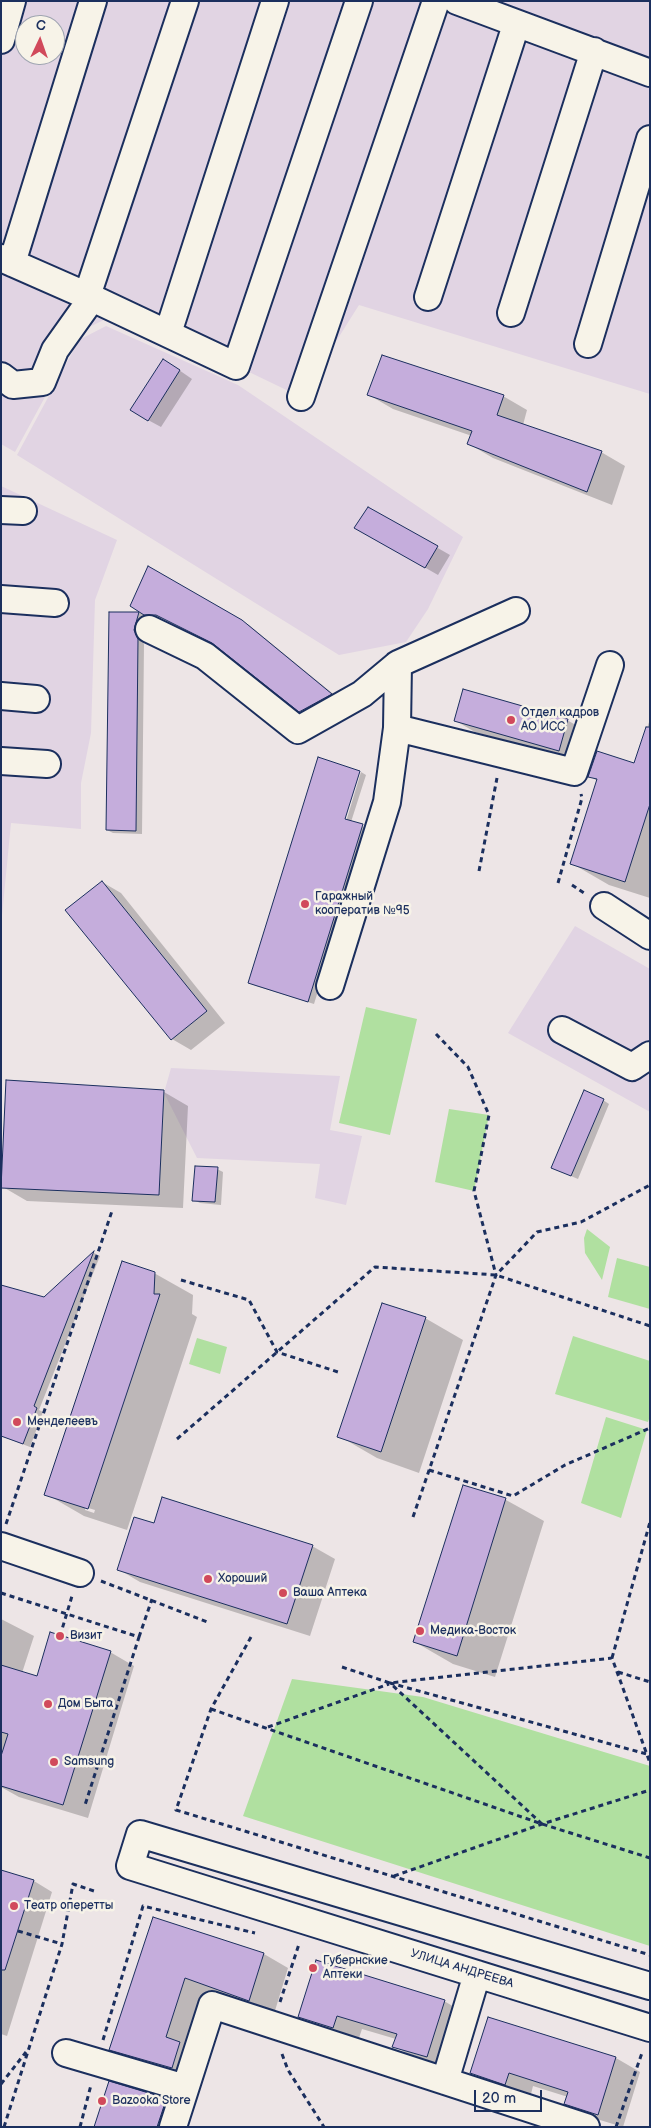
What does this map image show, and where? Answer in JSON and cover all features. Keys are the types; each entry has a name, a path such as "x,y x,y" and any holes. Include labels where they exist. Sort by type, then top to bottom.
{"street":[{"path":"1,40 12,1"},
{"path":"93,1 6,260 90,297 236,366 359,1"},
{"path":"1,376 13,385 42,382 55,350 90,297 185,1"},
{"path":"168,333 275,1"},
{"path":"301,398 436,1"},
{"path":"457,1 516,25 594,51 650,73"},
{"path":"428,297 516,25"},
{"path":"511,313 594,51"},
{"path":"588,344 650,139"},
{"path":"1,598 55,603"},
{"path":"149,629 205,656 298,730 362,694 398,664 516,611"},
{"path":"330,986 387,802 397,728 398,664"},
{"path":"397,728 574,772 610,666"},
{"path":"1,696 36,699"},
{"path":"1,761 47,764"},
{"path":"604,906 650,936"},
{"path":"562,1030 632,1067 650,1055"},
{"path":"3,1538 80,1573"},
{"name":"УЛИЦА АНДРЕЕВА","path":"650,1986 140,1834 130,1866 650,2028"},
{"path":"445,2081 477,1974"},
{"path":"173,2127 212,2006 586,2127"},
{"path":"66,2053 185,2088"}],"path":[{"path":"479,871 502,753"},
{"path":"558,884 582,798"},
{"path":"436,1034 468,1067 489,1115 474,1191 496,1275"},
{"path":"413,1517 496,1275 537,1232 581,1222 650,1186"},
{"path":"3,1538 112,1212"},
{"path":"178,1440 375,1266 496,1275 650,1326"},
{"path":"181,1280 249,1300 277,1352 341,1373"},
{"path":"429,1470 513,1496 565,1466 650,1428"},
{"path":"650,1522 612,1658 645,1754 650,1763"},
{"path":"60,1636 80,1573 152,1599 210,1623"},
{"path":"1,1593 139,1637"},
{"path":"85,1805 152,1599"},
{"path":"251,1637 211,1709 176,1810 650,1954"},
{"path":"268,1727 390,1684 612,1658"},
{"path":"342,1667 390,1684 650,1756"},
{"path":"617,1672 650,1682"},
{"path":"390,1684 542,1824"},
{"path":"211,1709 268,1727 542,1824 650,1858"},
{"path":"393,1876 542,1824 650,1790"},
{"path":"4,2127 62,1944 73,1884 97,1892"},
{"path":"80,2127 96,2063 142,1906"},
{"path":"18,1931 62,1944"},
{"path":"1,2084 28,2050"},
{"path":"616,2127 642,2053"}],"shaded area":[{"path":"1,1 650,1 650,394 359,305 301,397 168,333 112,316 81,331 15,452 1,444"},
{"path":"106,326 238,385 463,537 428,609 406,642 339,655 17,455 79,340"},
{"path":"1,486 117,540 95,600 91,733 81,783 81,829 11,823 1,926"},
{"path":"575,926 650,969 650,1112 508,1033"},
{"path":"171,1068 340,1076 330,1130 362,1136 346,1205 315,1198 320,1164 197,1158 164,1093"}],"green space":[{"path":"366,1007 417,1019 390,1135 339,1123"},
{"path":"449,1109 489,1115 474,1191 435,1182"},
{"path":"587,1229 610,1247 602,1280 585,1253 584,1238"},
{"path":"617,1258 650,1267 650,1309 608,1297"},
{"path":"573,1336 650,1361 650,1416 648,1422 555,1394"},
{"path":"197,1338 227,1347 220,1374 189,1364"},
{"path":"606,1417 647,1430 621,1518 581,1503"},
{"path":"292,1679 423,1697 650,1766 650,1946 243,1816"}],"building":[{"path":"382,355 504,395 497,415 602,451 587,492 467,444 472,431 367,395"},
{"path":"163,359 180,370 148,421 130,410"},
{"path":"368,507 438,546 425,568 354,528"},
{"path":"148,566 242,620 332,694 299,712 212,643 156,615 144,615 130,606"},
{"path":"109,612 139,612 134,630 138,639 136,831 106,830"},
{"name":"Отдел кадров АО ИСС","path":"463,689 568,719 559,751 454,721"},
{"path":"646,727 650,727 650,804 625,882 570,864 597,779 588,777 597,751 634,763"},
{"name":"Гаражный кооператив №95","path":"318,757 360,771 345,819 363,824 308,1002 248,983"},
{"path":"102,881 207,1011 171,1040 65,910"},
{"path":"6,1080 164,1090 159,1195 1,1188"},
{"path":"584,1090 604,1099 571,1176 551,1168"},
{"path":"195,1166 218,1167 215,1202 192,1201"},
{"path":"94,1251 34,1406 37,1408 23,1444 1,1436 1,1285 44,1297"},
{"path":"122,1261 155,1272 154,1294 160,1294 88,1509 44,1495"},
{"path":"382,1303 426,1317 381,1452 337,1437"},
{"path":"463,1485 506,1498 457,1656 413,1642"},
{"path":"162,1497 313,1545 287,1624 117,1570 134,1517 154,1523"},
{"name":"Дом Быта","path":"50,1632 111,1651 63,1805 1,1786 1,1756 8,1734 1,1732 1,1665 37,1676"},
{"name":"Театр оперетты","path":"1,1870 34,1880 5,1970 1,1970"},
{"path":"153,1917 264,1953 249,2001 185,1978 166,2037 180,2042 172,2068 109,2050"},
{"path":"316,1960 445,2000 427,2057 392,2047 397,2034 337,2016 333,2028 298,2017"},
{"path":"488,2017 616,2057 598,2115 564,2104 568,2092 509,2073 505,2085 470,2073"},
{"path":"109,2081 162,2097 161,2102 165,2103 157,2127 94,2127"}],"place":[{"name":"Отдел кадров АО ИСС","path":"511,720"},
{"name":"Гаражный кооператив №95","path":"305,904"},
{"name":"Менделеевъ","path":"17,1422"},
{"name":"Хороший","path":"208,1579"},
{"name":"Ваша Аптека","path":"283,1593"},
{"name":"Медика-Восток","path":"420,1631"},
{"name":"Визит","path":"60,1636"},
{"name":"Дом Быта","path":"48,1704"},
{"name":"Samsung","path":"54,1762"},
{"name":"Театр оперетты","path":"14,1906"},
{"name":"Губернские Аптеки","path":"313,1968"},
{"name":"Bazooka Store","path":"102,2101"}]}
